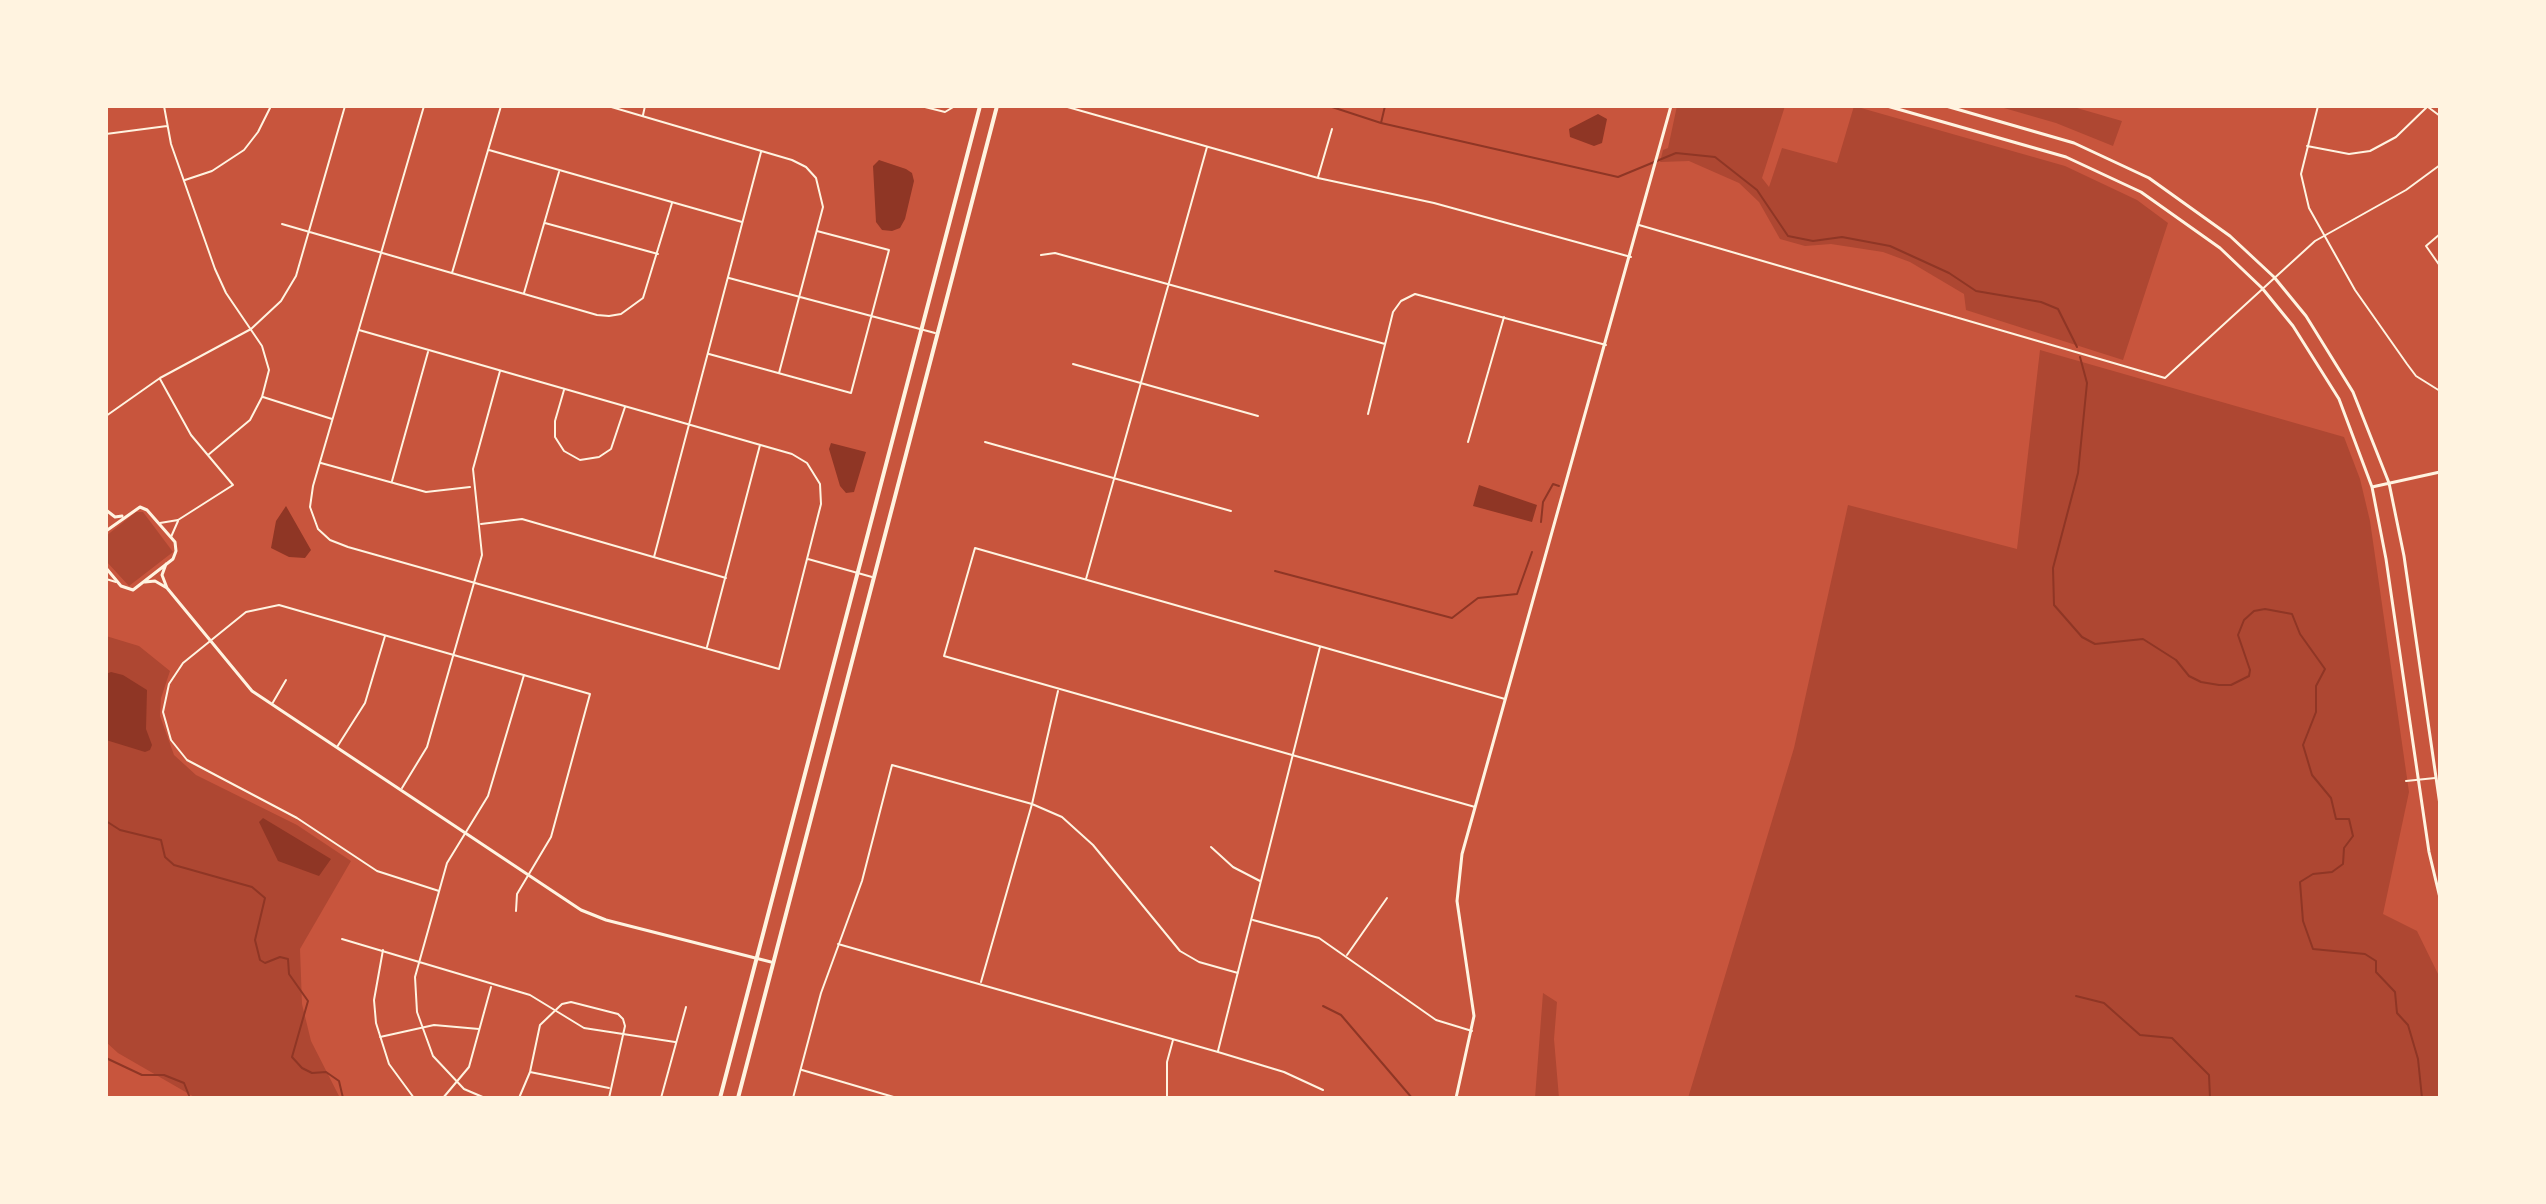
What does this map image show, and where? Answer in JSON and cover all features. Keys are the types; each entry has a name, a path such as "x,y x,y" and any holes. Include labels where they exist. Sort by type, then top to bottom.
{"main road":[{"path":"720,1098 980,106"},
{"path":"738,1098 771,962 997,106"}],"street":[{"path":"164,106 167,126 215,269 266,356 269,370 262,397 250,420 208,455"},
{"path":"184,180 212,171 244,150 258,132 271,106"},
{"path":"106,416 160,378 251,329 271,313 288,291 309,232 345,106"},
{"path":"359,330 801,459 817,477 821,504 779,669 330,540 318,529 310,507 320,463 424,106"},
{"path":"452,273 501,106"},
{"path":"608,106 792,160 806,167 816,178 823,199 817,231 779,373"},
{"path":"643,116 645,106"},
{"path":"921,106 951,111 955,106"},
{"path":"1064,106 1318,178 1434,203 1631,257"},
{"path":"1456,1098 1472,1031 1471,987 1457,892 1475,807 1671,106"},
{"path":"1887,106 2003,137 2104,174 2185,220 2262,288 2293,326 2339,399 2372,487 2384,548 2417,780 2440,898"},
{"path":"1946,106 2074,143 2149,178 2207,217 2274,277 2306,316 2353,392 2389,483 2404,556 2440,805"},
{"path":"2318,106 2306,146 2301,174 2302,190 2355,290 2416,376 2440,391"},
{"path":"2306,146 2349,154 2370,151 2396,137 2427,106 2440,116"},
{"path":"106,134 167,126"},
{"path":"1318,178 1332,129"},
{"path":"1086,580 1207,147"},
{"path":"489,150 743,222"},
{"path":"654,557 762,152"},
{"path":"1639,225 2165,378 2274,277 2326,234 2406,190 2440,165"},
{"path":"523,294 559,170"},
{"path":"282,224 597,315 621,314 643,298 672,203"},
{"path":"544,222 658,254"},
{"path":"708,354 851,393 889,250 817,231"},
{"path":"2440,234 2426,246 2440,266"},
{"path":"1041,255 1055,253 1385,344"},
{"path":"728,277 937,333"},
{"path":"1368,414 1393,312 1407,297 1422,294 1606,345"},
{"path":"1468,442 1504,316"},
{"path":"392,482 429,351"},
{"path":"1073,364 1258,416"},
{"path":"401,789 427,747 475,584 483,547 472,487 473,469 500,371"},
{"path":"158,522 178,520 233,485 185,425 160,378"},
{"path":"564,389 555,421 555,437 564,451 580,460 599,457 611,449 625,406"},
{"path":"262,397 332,419"},
{"path":"985,442 1231,511"},
{"path":"707,649 760,445"},
{"path":"320,463 434,493 472,487"},
{"path":"2372,487 2440,472"},
{"path":"106,531 140,507 172,539 176,551 144,582 128,590 106,568"},
{"path":"106,510 115,517 126,515"},
{"path":"480,524 522,519 726,578"},
{"path":"172,539 178,520"},
{"path":"1475,807 944,656 975,548 1506,699"},
{"path":"807,559 873,577"},
{"path":"166,564 162,575 167,588 245,684 271,705 528,875 592,915 771,962"},
{"path":"106,579 117,582"},
{"path":"144,582 155,581 167,588"},
{"path":"439,891 377,871 297,818 199,770 179,753 164,721 166,693 183,663 246,612 273,604 590,694 551,837 517,894 516,911"},
{"path":"337,748 365,703 385,634"},
{"path":"1218,1052 1320,647"},
{"path":"485,1098 457,1083 433,1056 420,1027 415,995 419,960 450,856 488,796 524,674"},
{"path":"271,705 286,680"},
{"path":"980,983 1032,804 1059,690"},
{"path":"793,1098 837,944 862,881 892,765 1032,804 1062,817 1082,833 1180,951 1199,962 1238,973"},
{"path":"2406,781 2436,778"},
{"path":"1211,847 1233,867 1261,881"},
{"path":"1346,956 1387,898"},
{"path":"1252,920 1319,938 1436,1020 1472,1031"},
{"path":"342,939 530,995 553,1012 584,1028 621,1036 661,1037 675,1042"},
{"path":"837,944 1218,1052 1284,1072 1323,1090"},
{"path":"383,950 374,1000 379,1038 389,1064 414,1098"},
{"path":"443,1098 471,1062 491,985"},
{"path":"519,1098 530,1072 540,1025 553,1012 571,1002 618,1014 625,1026 609,1098"},
{"path":"661,1098 686,1007"},
{"path":"379,1038 420,1027 449,1025 479,1029"},
{"path":"1167,1098 1167,1062 1173,1040"},
{"path":"800,1070 893,1098"},
{"path":"530,1072 610,1088"}],"shaded area":[{"path":"1677,106 1785,106 1762,178 1769,187 1782,148 1837,163 1854,106 2065,166 2137,200 2168,223 2123,360 1966,310 1964,294 1910,262 1883,252 1831,244 1805,246 1780,239 1759,202 1739,183 1689,161 1660,162 1663,150 1668,148"},
{"path":"1997,106 2070,106 2122,121 2113,146 2056,123"},
{"path":"1598,114 1607,119 1602,143 1594,146 1570,137 1569,129"},
{"path":"879,160 906,169 912,173 914,181 905,219 900,228 892,231 882,230 876,222 873,166"},
{"path":"2040,350 2344,437 2360,479 2370,521 2409,792 2383,914 2417,931 2440,978 2440,1098 1688,1098 1794,748 1848,505 2017,549"},
{"path":"831,443 866,452 854,492 846,493 840,486 829,449"},
{"path":"1479,485 1537,505 1532,522 1473,506"},
{"path":"286,506 311,550 305,558 289,557 271,548 276,521"},
{"path":"136,512 143,512 173,552 129,586 106,561 106,536"},
{"path":"106,636 139,646 170,671 161,698 160,716 174,755 196,775 297,825 351,861 300,949 302,1004 311,1041 340,1098 196,1098 118,1053 106,1042"},
{"path":"106,674 123,675 147,690 146,729 152,745 150,750 145,752 106,740"},
{"path":"263,818 331,859 319,876 278,861 259,822"},
{"path":"1543,993 1557,1002 1554,1039 1559,1098 1535,1098"}],"waterway":[{"path":"1329,106 1381,123 1618,177 1676,153 1715,157 1757,190 1788,236 1813,241 1842,237 1890,246 1949,273 1976,291 2041,302 2058,309 2077,347"},
{"path":"1381,123 1385,106"},
{"path":"2080,357 2087,383 2078,473 2053,568 2054,605 2082,637 2095,644 2143,639 2176,660 2189,676 2219,685 2231,685 2249,676 2250,670 2238,635 2244,620 2254,611 2265,609 2292,614 2300,634 2325,669 2316,686 2316,712 2303,745 2312,775 2331,798 2336,819 2349,819 2353,836 2344,848 2343,864 2332,872 2313,874 2300,882 2303,921 2313,949 2365,954 2376,961 2376,972 2395,992 2397,1013 2408,1025 2418,1059 2422,1098"},
{"path":"1541,522 1543,502 1553,484 1559,486"},
{"path":"1275,571 1452,618 1478,598 1517,594 1532,552"},
{"path":"106,821 120,830 161,840 165,857 174,865 252,887 265,898 255,940 260,960 265,963 280,957 288,959 289,974 308,1001 292,1057 302,1068 312,1073 326,1072 339,1081 343,1098"},
{"path":"2076,996 2104,1003 2140,1035 2172,1038 2209,1075 2210,1098"},
{"path":"1323,1006 1341,1015 1412,1098"},
{"path":"106,1058 142,1075 164,1075 184,1083 190,1098"},
{"path":"2228,1098 2233,1098"}]}
